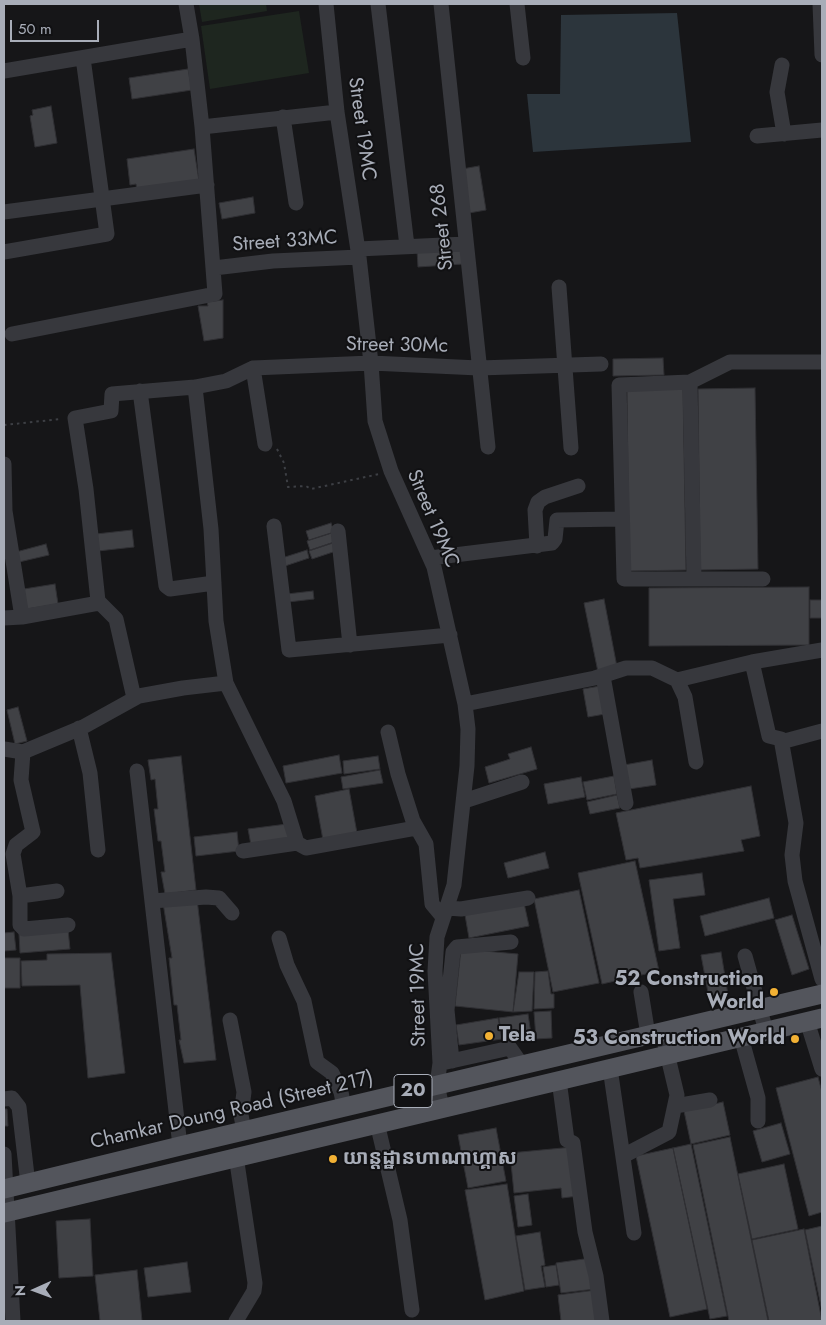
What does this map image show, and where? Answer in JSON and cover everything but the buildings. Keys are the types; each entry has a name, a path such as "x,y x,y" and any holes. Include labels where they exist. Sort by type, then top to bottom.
{"main road":[{"name":"Chamkar Doung Road (Street 217)","path":"5,1189 822,994"},
{"name":"20","path":"6,1212 815,1019"}],"street":[{"path":"12,334 212,296 216,291 202,127 186,4"},
{"name":"Street 19MC","path":"326,4 337,112 358,253 371,363 375,421 391,471 430,558 450,635 464,704 468,748 464,801 454,885 437,937 435,970 446,1062 437,1085 442,1107"},
{"path":"378,4 406,246"},
{"name":"Street 268","path":"441,4 478,368 488,447"},
{"path":"517,4 523,58"},
{"path":"820,4 822,55"},
{"path":"4,71 192,39"},
{"path":"4,252 106,235 83,58"},
{"path":"782,65 777,92 784,134"},
{"path":"202,127 337,112"},
{"path":"283,117 296,203"},
{"path":"757,136 822,130"},
{"path":"4,212 207,184"},
{"name":"Street 33MC","path":"214,268 406,246 465,244"},
{"path":"559,287 567,364 571,448"},
{"path":"763,579 624,579 619,384 690,382 730,362 822,362"},
{"name":"Street 30Mc","path":"75,418 111,411 112,394 195,387 226,381 254,368 371,363 478,368 601,364"},
{"path":"254,368 265,444"},
{"path":"690,382 694,579"},
{"path":"195,387 204,454 216,621 226,684 284,800 297,843"},
{"path":"140,391 166,586 170,589 214,583"},
{"path":"75,418 100,603 116,619 134,698"},
{"path":"4,464 4,511 22,617"},
{"path":"537,546 535,510 538,502 578,486"},
{"path":"430,558 537,546 554,541 558,520 622,519"},
{"path":"274,526 290,650 450,635"},
{"path":"338,531 350,645"},
{"path":"4,618 22,617 100,603"},
{"path":"677,680 752,662 822,650"},
{"path":"752,662 769,736 781,738 796,823 792,855 795,881 822,979"},
{"path":"464,704 603,676 626,668 644,666 661,671 677,680 685,697 696,762"},
{"path":"603,676 626,802"},
{"path":"4,749 23,752 80,728 134,698 183,688 226,684"},
{"path":"80,728 90,773 98,850"},
{"path":"781,742 822,731"},
{"path":"388,732 398,774 416,828 426,844 432,904 444,912 528,898"},
{"path":"23,752 21,780 33,833 16,845 8,854 20,896 20,925 22,928 68,925"},
{"path":"137,771 180,1146"},
{"path":"464,801 522,782"},
{"path":"243,851 297,843 306,848 416,828"},
{"path":"20,896 57,891"},
{"path":"152,901 219,898 232,913"},
{"path":"279,938 286,965 304,1001 317,1062 332,1073 341,1092 344,1107"},
{"path":"511,942 457,947 453,952 447,1010 446,1062 510,1048 522,1065"},
{"path":"745,956 766,1031"},
{"path":"623,1156 669,1132 677,1095 667,1054 655,1034 641,992"},
{"path":"815,1019 822,1069"},
{"path":"230,1020 244,1092 242,1115 244,1131"},
{"path":"741,1037 758,1098 758,1121"},
{"path":"610,1068 634,1233"},
{"path":"559,1080 567,1140 573,1143 585,1232 596,1276 602,1321"},
{"path":"4,1099 12,1098 19,1107 28,1184"},
{"path":"675,1106 710,1100"},
{"path":"377,1123 400,1220 412,1310"},
{"path":"4,1154 6,1262 13,1321"},
{"path":"236,1156 255,1283 254,1291 236,1321"}],"path":[{"path":"4,425 75,418"},
{"path":"265,444 274,444 284,463 288,487 306,486 311,489 391,471"}],"shaded area":[{"path":"199,4 266,4 267,11 202,22"},
{"path":"299,11 309,73 210,89 201,26"},
{"path":"677,13 691,142 533,152 527,94 560,94 561,15"}],"place":[{"name":"52 Construction World","path":"774,992"},
{"name":"Tela","path":"489,1036"},
{"name":"53 Construction World","path":"795,1039"},
{"name":"យាន្ដដ្ឋានហាណាហ្គាស","path":"333,1159"}]}
